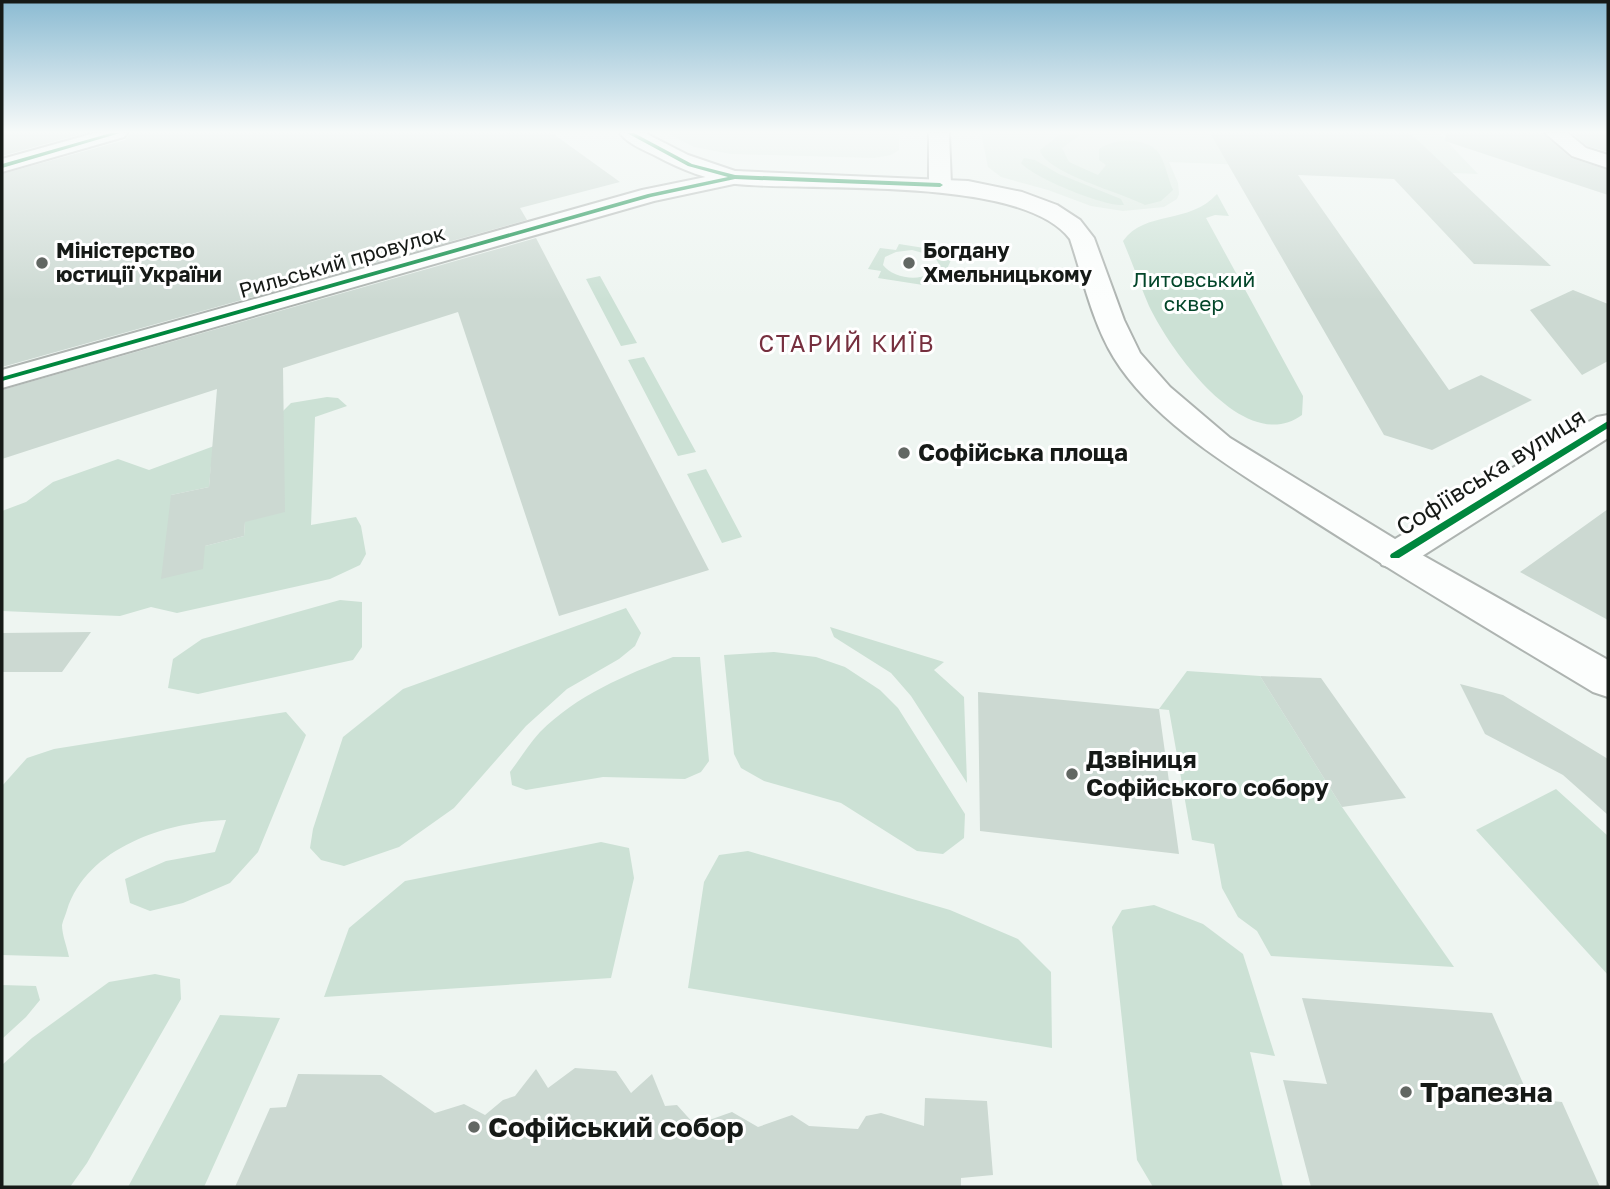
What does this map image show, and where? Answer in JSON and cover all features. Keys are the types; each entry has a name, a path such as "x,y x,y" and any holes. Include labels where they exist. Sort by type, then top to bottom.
{"main road":[{"name":"Рильський провулок","path":"2,379 681,188"},
{"path":"962,188 1014,197 1049,210 1072,226 1082,238 1110,320 1128,356 1159,393 1219,445 1395,556 1608,680"},
{"name":"Софіївська вулиця","path":"1395,556 1608,424"}],"shaded area":[{"path":"1043,188 1178,188 1179,194 1177,199 1164,207 1123,211 1091,206"}],"green space":[{"path":"1067,188 1095,188 1121,199 1124,205 1115,204 1086,197"},
{"path":"1103,188 1173,190 1161,201 1145,205"},
{"name":"Литовський сквер","path":"1217,194 1229,216 1215,215 1206,218 1303,396 1302,415 1280,424 1257,422 1234,411 1212,393 1192,371 1159,325 1123,241 1132,231 1143,225 1194,210"},
{"path":"899,244 943,251 940,258 951,260 942,280 927,278 923,285 878,278 881,271 868,269 880,248 896,250","holes":["912,250 934,256 939,264 928,275 920,277 903,277 883,265 885,257 896,252"]},
{"path":"600,276 637,343 621,346 586,279"},
{"path":"644,357 696,452 678,456 628,360"},
{"path":"327,397 338,398 347,406 315,417 311,525 356,517 361,526 366,554 360,565 330,579 177,613 151,607 120,616 2,611 2,511 26,502 53,482 118,459 149,470 252,432 211,466 209,487 171,495 205,546 244,536 245,522 281,413 291,403"},
{"path":"706,469 742,537 722,543 687,474"},
{"path":"340,600 362,602 362,647 353,660 198,694 168,688 173,659 202,639"},
{"path":"626,608 641,633 635,646 619,659 567,689 526,726 454,808 399,847 344,866 321,860 310,848 313,829 343,737 403,689"},
{"path":"830,627 944,662 934,670 964,697 967,783 911,696 891,673 834,637"},
{"path":"774,652 816,657 845,667 880,690 898,708 965,814 964,838 943,854 917,851 841,803 764,781 741,768 734,754 724,655"},
{"path":"673,657 700,657 709,761 701,772 685,779 603,777 526,790 512,785 510,772 540,732 554,719 602,687"},
{"path":"1187,671 1260,676 1342,807 1454,967 1271,956 1257,931 1238,917 1222,888 1214,844 1192,840 1169,710 1159,709"},
{"path":"286,712 306,735 258,852 230,883 183,903 150,911 130,903 125,879 166,861 215,852 226,820 179,826 155,833 111,854 92,870 77,888 62,925 69,957 2,955 2,786 27,758 54,749"},
{"path":"1556,789 1608,836 1608,975 1476,830"},
{"path":"601,842 629,848 634,878 611,978 324,997 349,928 405,881"},
{"path":"748,851 950,910 1018,939 1051,972 1052,1048 688,988 704,882 719,855"},
{"path":"1154,905 1203,924 1243,954 1275,1056 1250,1052 1283,1187 1153,1187 1137,1160 1112,927 1122,910"},
{"path":"155,974 180,979 181,999 87,1163 70,1187 2,1187 2,1065 32,1038 109,982"},
{"path":"2,985 36,986 40,1000 2,1039"},
{"path":"220,1015 280,1018 204,1187 128,1187"}],"building":[{"path":"2,188 595,188 520,208 527,220 2,367"},
{"path":"1242,188 1307,188 1449,390 1481,375 1532,400 1432,450 1384,435"},
{"path":"1403,188 1469,188 1551,266 1474,264"},
{"path":"1588,188 1608,188 1608,195"},
{"path":"536,238 709,570 559,616 458,312 283,368 285,512 245,522 244,536 205,546 203,569 161,579 171,495 209,487 217,389 2,459 2,390"},
{"path":"1573,290 1608,304 1608,361 1582,375 1530,310"},
{"path":"1608,509 1608,620 1520,572"},
{"path":"91,632 62,672 2,672 2,633"},
{"path":"1260,676 1321,678 1406,798 1342,807"},
{"path":"1460,684 1503,695 1608,759 1608,815 1563,775 1485,734"},
{"name":"Дзвіниця Софійського собору","path":"978,692 1159,709 1179,854 980,831"},
{"name":"Трапезна","path":"1302,998 1492,1013 1530,1099 1562,1102 1600,1187 1311,1187 1283,1080 1327,1084"},
{"name":"Софійський собор","path":"575,1068 616,1071 631,1093 652,1074 665,1106 677,1105 695,1125 732,1112 758,1127 792,1115 809,1126 858,1129 866,1116 881,1113 924,1126 925,1098 987,1101 993,1175 961,1178 961,1187 235,1187 270,1108 286,1107 298,1074 381,1075 435,1113 464,1104 485,1115 503,1100 515,1096 536,1069 548,1088"}],"cycle path":[{"path":"2,379 681,188"},
{"path":"1395,556 1608,424"}],"place":[{"name":"Міністерство юстиції України","path":"42,263"},
{"name":"Богдану Хмельницькому","path":"909,263"},
{"name":"Софійська площа","path":"904,453"},
{"name":"Дзвіниця Софійського собору","path":"1072,774"},
{"name":"Трапезна","path":"1406,1092"},
{"name":"Софійський собор","path":"474,1127"}],"district":[{"name":"СТАРИЙ КИЇВ","path":"847,344"}]}
